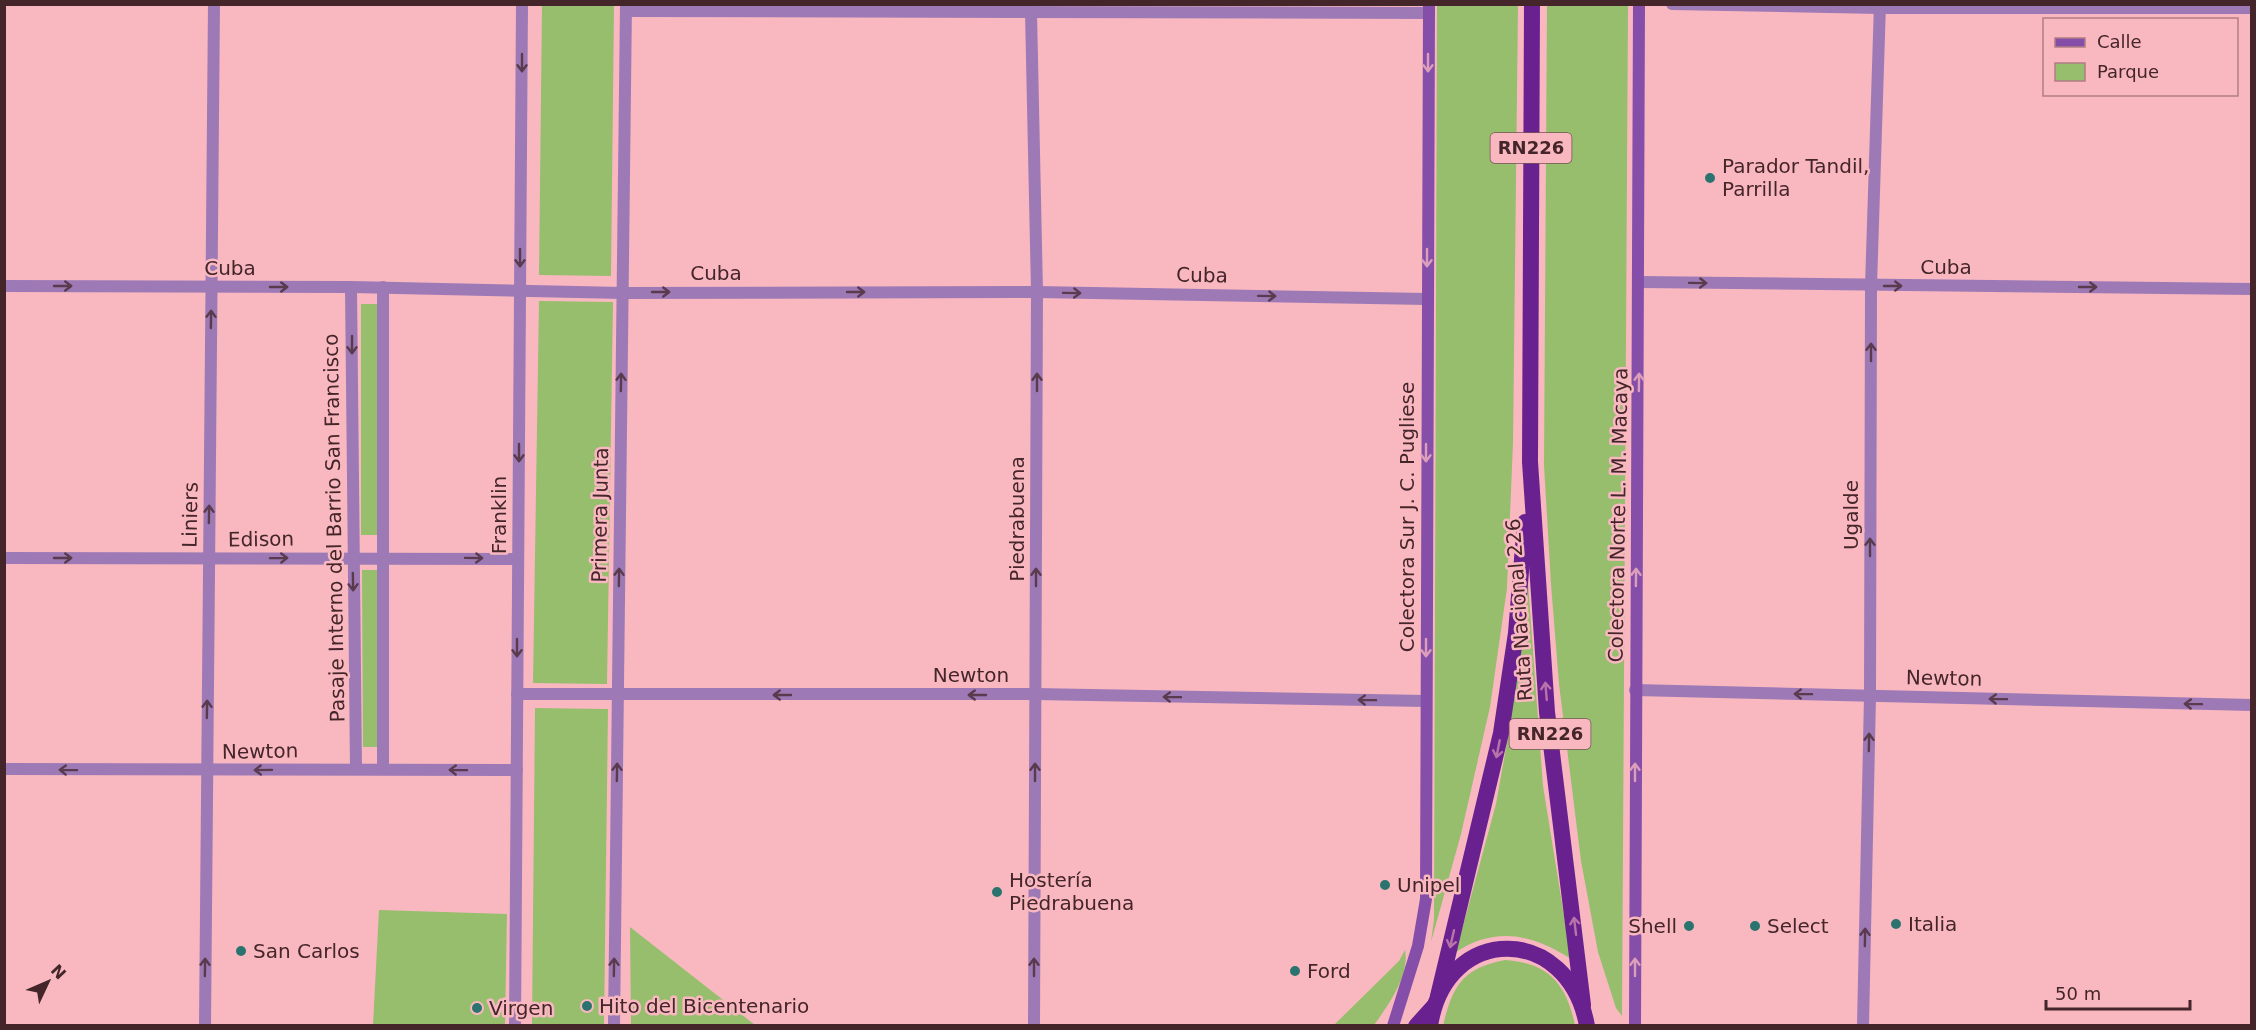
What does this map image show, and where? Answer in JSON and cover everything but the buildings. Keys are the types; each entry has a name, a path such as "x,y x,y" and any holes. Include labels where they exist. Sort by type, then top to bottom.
{"highway":[{"name":"Ruta Nacional 226","path":"1532,4 1530,462 1547,712 1587,1017"},
{"name":"Ruta Nacional 226","path":"1430,1026 1501,733 1516,633 1530,462"},
{"name":"Ruta Nacional 226","path":"1436,1001 1452,974 1470,958 1490,950 1512,948 1533,953 1555,964 1573,984 1587,1017"},
{"path":"1416,1026 1436,1001"}],"main road":[{"name":"Colectora Norte L. M. Macaya","path":"1635,1026 1635,690 1640,282 1639,4"},
{"name":"Colectora Sur J. C. Pugliese","path":"1393,1026 1418,946 1425,899 1429,9"}],"street":[{"name":"Liniers","path":"205,1026 214,4"},
{"name":"Franklin","path":"515,1026 522,4"},
{"path":"1672,4 2252,8"},
{"name":"Ugalde","path":"1863,1026 1870,696 1871,286 1880,6"},
{"path":"626,8 860,8 1031,12 1190,9 1429,9"},
{"name":"Primera Junta","path":"614,1026 626,8"},
{"name":"Piedrabuena","path":"1031,12 1037,292 1034,1026"},
{"name":"Cuba","path":"1640,282 2252,289"},
{"name":"Cuba","path":"4,286 383,287 622,292 1037,292 1427,299"},
{"name":"Pasaje Interno del Barrio San Francisco","path":"351,287 356,769"},
{"path":"383,287 383,769"},
{"name":"Edison","path":"4,558 518,558"},
{"name":"Newton","path":"1635,690 2252,705"},
{"name":"Newton","path":"517,694 618,696 1035,694 1426,701"},
{"name":"Newton","path":"4,769 517,770"}],"green space":[{"path":"542,5 614,5 611,276 539,275"},
{"path":"1437,5 1518,5 1513,443 1507,588 1490,707 1461,834 1431,942 1434,919"},
{"path":"1547,5 1628,5 1622,1016 1616,1008 1598,952 1581,861 1559,684 1551,584 1544,465"},
{"path":"539,301 613,302 607,684 533,683"},
{"path":"361,304 377,304 377,535 361,535"},
{"path":"362,570 378,570 379,747 363,747"},
{"path":"1528,583 1543,786 1571,959 1557,950 1514,936 1485,939 1456,952 1496,804 1508,737"},
{"path":"535,708 608,709 604,1025 532,1025"},
{"path":"379,910 507,914 505,1025 373,1025"},
{"path":"630,927 755,1025 631,1025"},
{"path":"1405,950 1404,970 1397,990 1374,1025 1334,1025 1399,961"},
{"path":"1505,960 1533,966 1553,978 1566,998 1575,1025 1443,1026 1455,990 1462,981 1479,968"}],"place":[{"name":"Parador Tandil, Parrilla","path":"1710,178"},
{"name":"Unipel","path":"1385,885"},
{"name":"Hostería Piedrabuena","path":"997,892"},
{"name":"Italia","path":"1896,924"},
{"name":"Shell","path":"1689,926"},
{"name":"Select","path":"1755,926"},
{"name":"San Carlos","path":"241,951"},
{"name":"Ford","path":"1295,971"},
{"name":"Hito del Bicentenario","path":"587,1006"},
{"name":"Virgen","path":"477,1008"}]}
